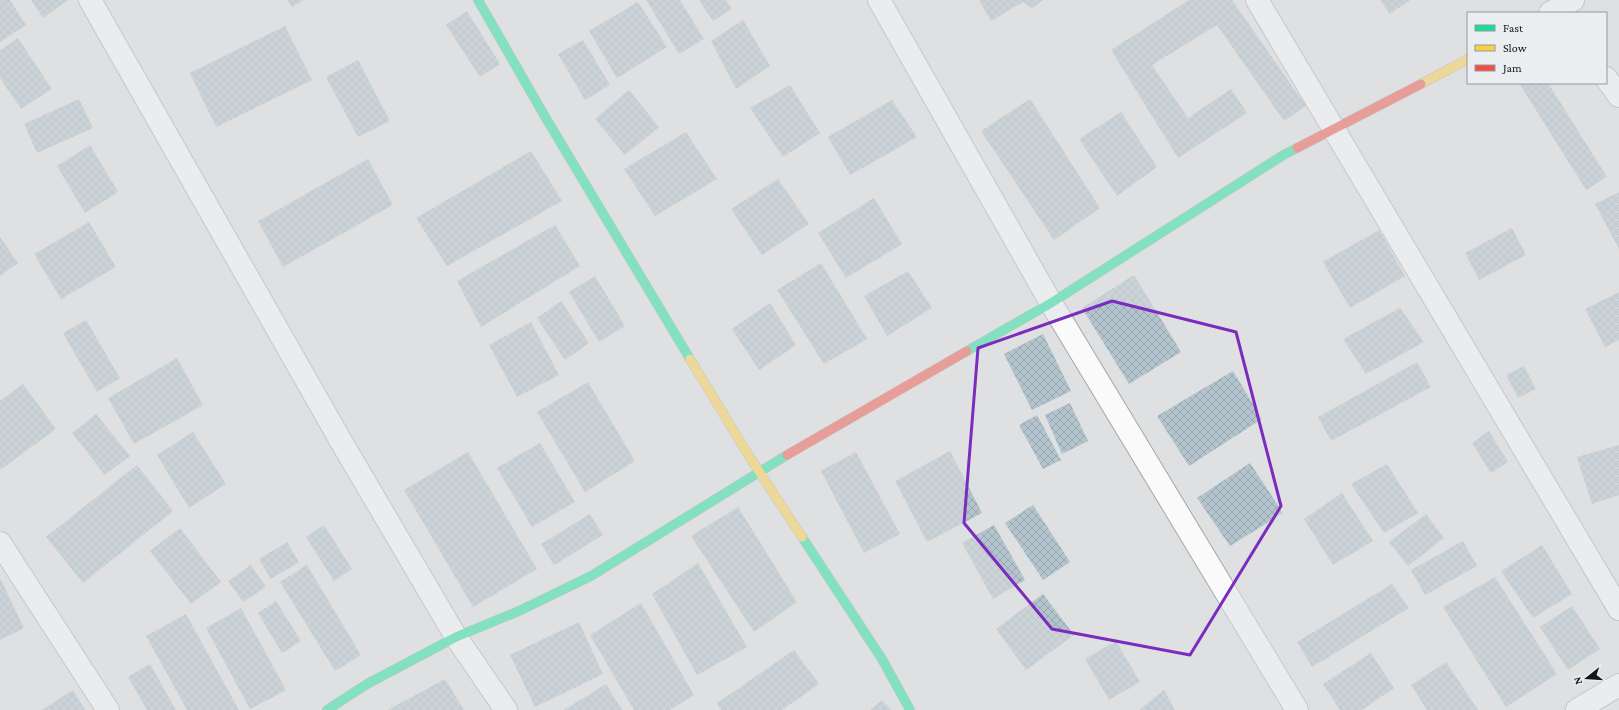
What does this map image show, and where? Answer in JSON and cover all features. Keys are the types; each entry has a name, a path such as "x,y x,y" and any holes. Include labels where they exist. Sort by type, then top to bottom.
{"street":[{"path":"90,0 342,443 456,637 506,710"},
{"path":"478,0 547,120 759,471 882,659 910,710"},
{"path":"879,0 1050,303 1297,710"},
{"path":"1257,0 1619,609"},
{"path":"326,710 367,684 456,637 519,611 591,576 759,471 1050,303 1285,154 1335,130 1467,60"},
{"path":"1607,79 1619,96"},
{"path":"0,543 108,710"},
{"path":"1577,710 1619,685"}],"highlighted area":[{"path":"1112,301 1236,332 1281,506 1190,655 1052,629 964,523 978,348"}],"building":[{"path":"10,0 26,25 0,42 0,1"},
{"path":"31,0 68,0 43,18"},
{"path":"288,0 304,0 292,7"},
{"path":"646,0 680,0 704,39 679,54"},
{"path":"699,0 726,0 732,9 713,21"},
{"path":"979,0 1043,0 1032,8 1023,2 991,21"},
{"path":"1189,0 1232,0 1306,106 1284,121 1217,25 1152,65 1188,118 1231,89 1247,113 1178,158 1111,50"},
{"path":"1380,0 1410,0 1390,14"},
{"path":"638,2 667,47 617,78 589,31"},
{"path":"467,11 500,64 480,77 446,25"},
{"path":"743,20 770,66 736,89 711,41"},
{"path":"285,26 312,80 216,127 190,73"},
{"path":"18,38 52,89 21,109 0,78 0,50"},
{"path":"583,40 610,85 585,100 558,54"},
{"path":"358,60 390,121 358,137 326,77"},
{"path":"1520,84 1549,84 1607,177 1586,190"},
{"path":"790,85 820,133 783,157 750,108"},
{"path":"629,90 659,127 625,155 595,119"},
{"path":"79,99 93,128 37,153 24,124"},
{"path":"1030,99 1100,208 1054,240 981,131"},
{"path":"892,100 917,137 850,175 828,137"},
{"path":"1121,112 1157,167 1117,196 1079,139"},
{"path":"686,132 717,179 655,216 624,169"},
{"path":"90,145 118,192 85,213 57,166"},
{"path":"531,151 562,201 447,266 416,218"},
{"path":"368,159 393,205 283,267 258,221"},
{"path":"778,179 809,224 762,255 731,209"},
{"path":"1619,192 1619,249 1595,204"},
{"path":"874,198 902,244 846,278 818,233"},
{"path":"89,222 116,267 61,299 34,254"},
{"path":"555,225 580,266 481,327 457,281"},
{"path":"1512,228 1526,255 1479,280 1465,253"},
{"path":"1379,230 1405,276 1350,308 1323,262"},
{"path":"0,237 18,263 0,276"},
{"path":"821,263 867,339 824,364 777,290"},
{"path":"908,271 932,308 887,336 864,296"},
{"path":"1134,275 1181,352 1129,384 1082,308"},
{"path":"595,276 625,326 599,342 569,292"},
{"path":"1619,292 1619,340 1605,347 1585,309"},
{"path":"561,301 589,343 565,360 537,318"},
{"path":"770,303 796,345 759,370 732,329"},
{"path":"1400,308 1424,342 1366,374 1343,339"},
{"path":"86,320 120,378 97,392 63,333"},
{"path":"531,322 559,375 517,397 489,345"},
{"path":"1043,334 1071,391 1032,410 1004,354"},
{"path":"177,358 203,405 134,444 108,398"},
{"path":"1417,362 1431,387 1331,441 1318,417"},
{"path":"1524,366 1536,389 1518,398 1506,375"},
{"path":"1233,371 1262,419 1189,466 1157,416"},
{"path":"588,382 635,461 585,492 537,412"},
{"path":"23,384 56,429 0,470 0,401"},
{"path":"1070,403 1088,441 1062,454 1045,415"},
{"path":"96,414 130,456 105,475 72,433"},
{"path":"1037,415 1061,460 1043,469 1019,425"},
{"path":"1489,431 1508,462 1491,473 1472,443"},
{"path":"193,432 226,484 189,508 157,455"},
{"path":"540,443 575,502 532,527 497,468"},
{"path":"1619,445 1619,495 1592,504 1577,457"},
{"path":"950,451 982,513 927,542 895,481"},
{"path":"468,452 537,569 473,607 404,490"},
{"path":"856,452 900,534 864,553 821,471"},
{"path":"1250,463 1283,513 1230,546 1197,498"},
{"path":"1387,464 1418,513 1384,533 1351,484"},
{"path":"137,465 173,511 83,583 46,537"},
{"path":"1342,493 1373,541 1333,565 1304,519"},
{"path":"1033,505 1070,562 1043,580 1005,523"},
{"path":"738,507 797,602 754,632 691,536"},
{"path":"590,514 603,535 554,565 541,544"},
{"path":"1426,514 1444,538 1408,566 1389,542"},
{"path":"324,525 352,569 334,581 306,537"},
{"path":"994,525 1025,580 993,599 962,543"},
{"path":"180,528 221,582 191,604 150,551"},
{"path":"1463,541 1477,566 1425,595 1411,570"},
{"path":"287,542 299,562 271,579 259,559"},
{"path":"1542,545 1572,594 1533,618 1501,571"},
{"path":"698,563 747,647 697,675 652,594"},
{"path":"251,565 266,587 243,602 228,581"},
{"path":"307,565 361,655 335,671 280,582"},
{"path":"1495,577 1557,674 1506,707 1443,607"},
{"path":"0,578 24,628 0,640"},
{"path":"1392,584 1409,608 1312,667 1297,642"},
{"path":"1043,594 1074,635 1026,670 996,629"},
{"path":"276,601 301,641 282,653 258,613"},
{"path":"641,603 694,695 670,710 634,710 590,635"},
{"path":"1572,606 1600,649 1568,670 1540,627"},
{"path":"241,608 286,690 250,709 206,628"},
{"path":"186,614 239,710 187,710 146,636"},
{"path":"579,622 603,674 535,707 510,655"},
{"path":"1116,641 1140,682 1109,700 1085,659"},
{"path":"794,650 819,684 782,710 721,710 717,703"},
{"path":"1371,653 1394,688 1362,710 1340,710 1323,684"},
{"path":"1446,662 1478,710 1427,710 1411,685"},
{"path":"150,664 176,710 147,710 128,677"},
{"path":"445,679 464,710 388,710"},
{"path":"606,684 622,710 564,710"},
{"path":"73,690 85,710 42,710"},
{"path":"1164,690 1175,710 1139,710"},
{"path":"882,700 891,710 870,710"}],"traffic: fast":[{"path":"478,0 547,120 690,359"},
{"path":"967,351 1051,303 1285,154 1297,148"},
{"path":"327,710 367,684 456,637 519,611 591,576 787,455"},
{"path":"802,537 882,659 910,710"}],"traffic: slow":[{"path":"1421,84 1467,60"},
{"path":"690,359 749,456 802,537"}],"traffic: jam":[{"path":"1297,148 1421,84"},
{"path":"787,455 967,351"}]}
